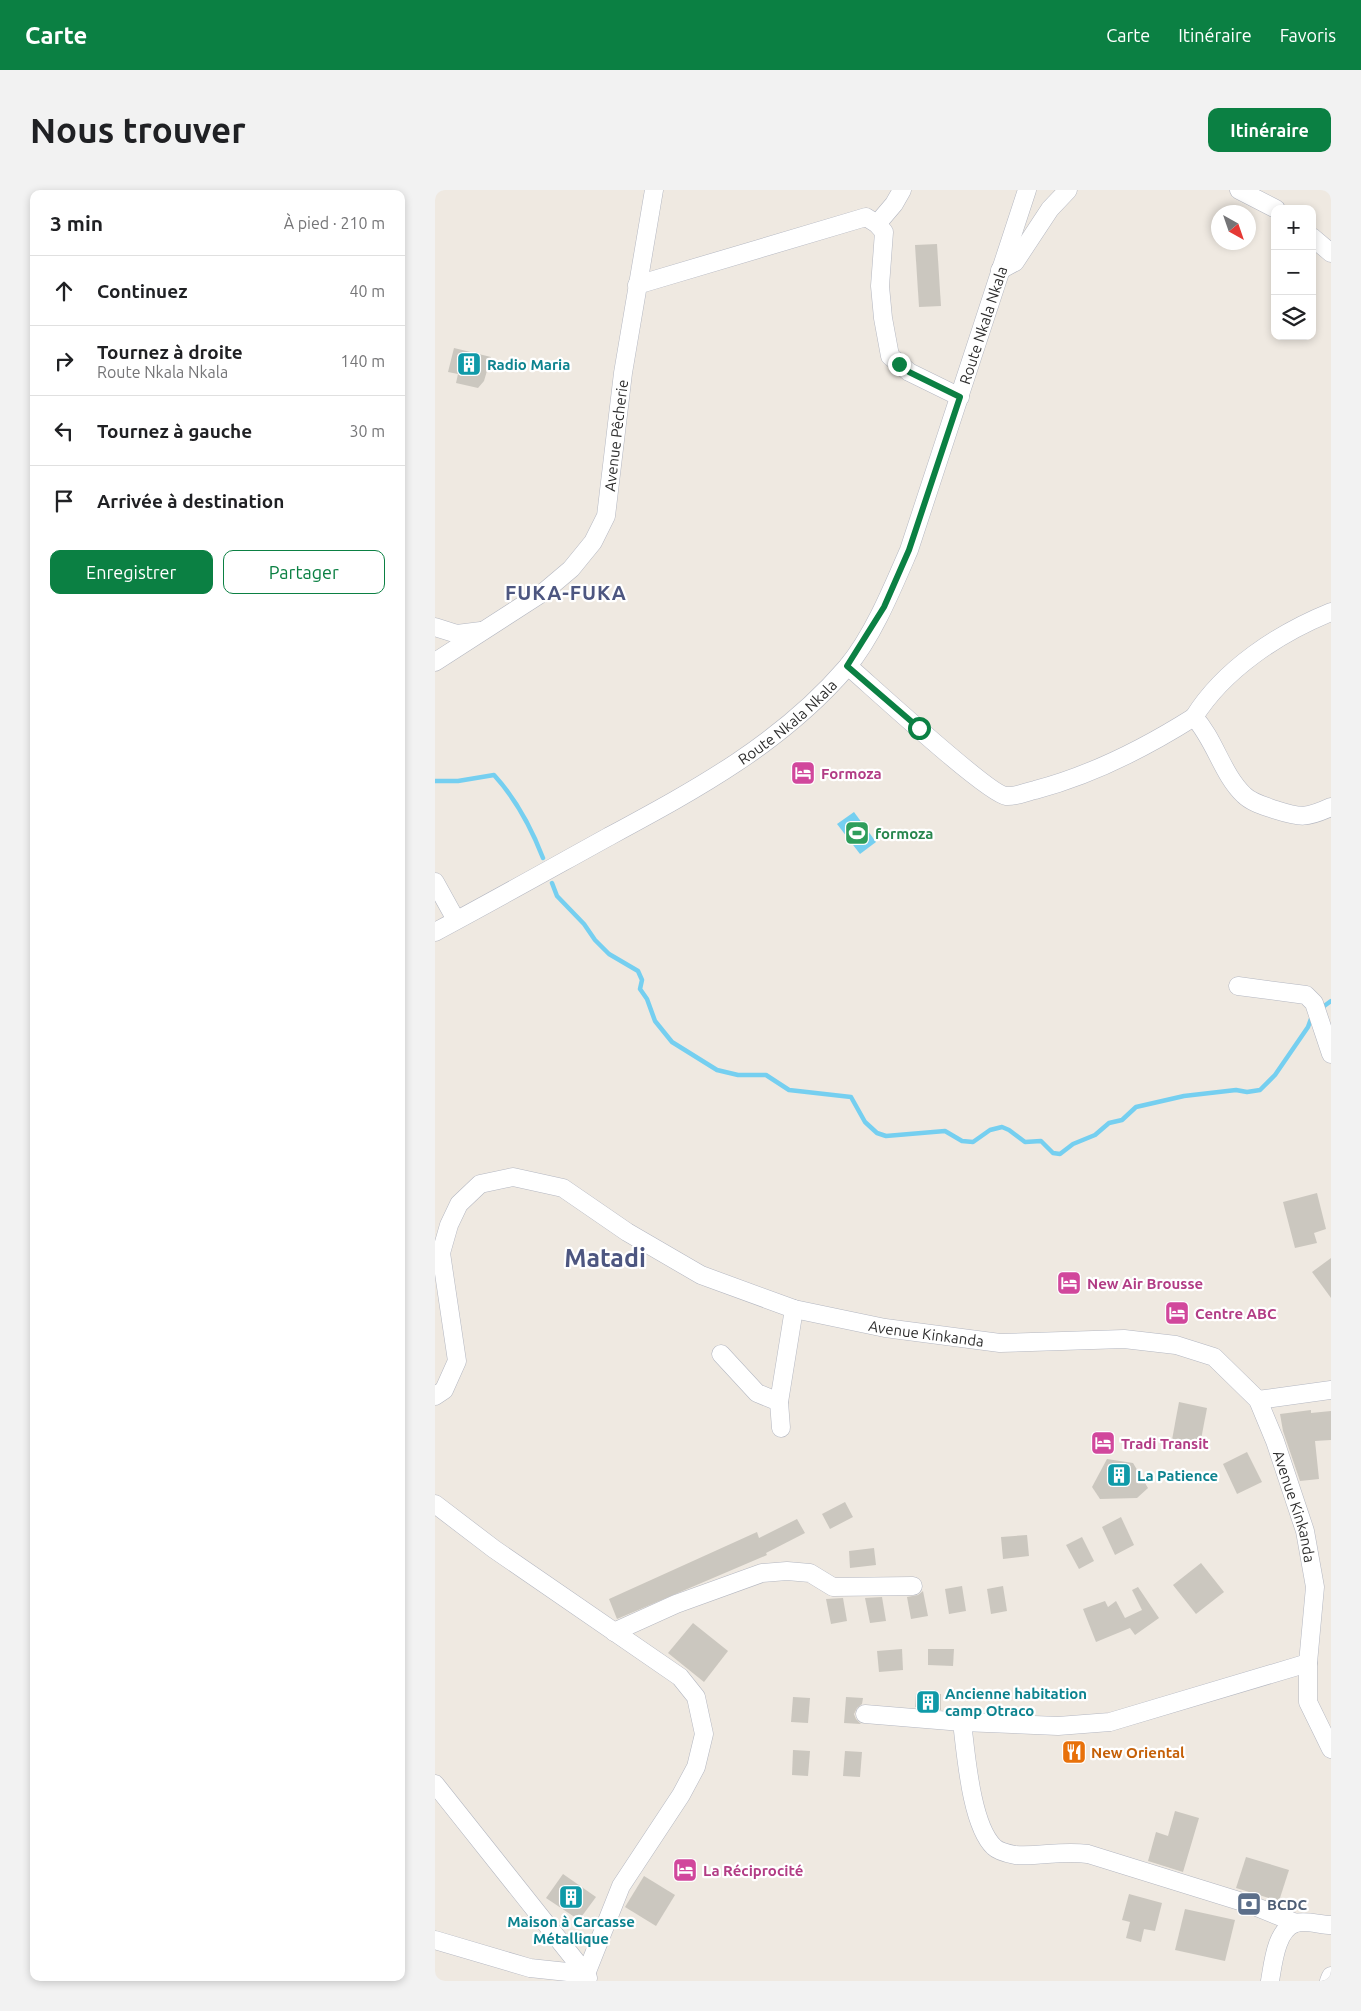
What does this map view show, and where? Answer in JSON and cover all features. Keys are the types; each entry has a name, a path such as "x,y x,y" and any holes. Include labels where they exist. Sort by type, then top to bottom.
{"street":[{"name":"Avenue Pêcherie","path":"435,662 545,592 571,569 593,542 607,516 623,373 654,190"},
{"path":"877,224 894,204 902,190"},
{"name":"Route Nkala Nkala","path":"435,932 734,766 792,723 847,666 884,607 909,550 1027,190"},
{"path":"1000,270 1015,262 1050,209 1068,190"},
{"path":"1239,190 1271,206"},
{"path":"637,285 866,217 877,224 884,232 880,286 883,318 890,356 909,372 960,397"},
{"path":"1316,240 1331,253"},
{"path":"847,666 977,778 992,790 1005,796 1048,787 1097,770 1138,749 1194,717 1207,697 1247,661 1299,625 1331,612"},
{"path":"435,626 457,634 488,630"},
{"path":"1194,717 1206,730 1233,782 1245,796 1260,804 1305,816 1316,816 1331,807"},
{"path":"435,882 456,920"},
{"path":"1238,986 1305,995 1315,1003 1331,1054"},
{"name":"Avenue Kinkanda","path":"435,1396 444,1390 457,1362 441,1253 449,1225 459,1204 480,1184 513,1177 563,1188 627,1232 701,1275 794,1310 885,1328 1000,1343 1124,1339 1177,1345 1214,1357 1258,1400 1275,1441 1305,1532 1315,1587 1308,1702 1331,1749"},
{"path":"781,1428 779,1402 794,1310"},
{"path":"721,1354 757,1393 779,1402"},
{"path":"1258,1400 1331,1390"},
{"path":"435,1504 680,1677 696,1697 704,1734 696,1767 681,1795 621,1886 588,1978"},
{"path":"614,1632 676,1604 762,1573 787,1571 810,1573 833,1587 913,1586"},
{"path":"865,1714 962,1722 1058,1726 1110,1722 1309,1663"},
{"path":"962,1722 970,1784 983,1832 995,1849 1015,1855 1068,1851 1088,1854 1249,1904 1296,1923 1331,1925"},
{"path":"435,1784 588,1978"},
{"path":"1270,1981 1281,1938 1286,1929 1296,1923"},
{"path":"435,1940 530,1968 588,1978"},
{"path":"1329,1981 1331,1976"}],"water":[{"name":"formoza","path":"854,812 876,842 860,854 837,824"}],"building":[{"path":"937,244 941,306 919,307 915,245"},
{"name":"Radio Maria","path":"454,348 491,357 484,381 478,388 456,383 458,374 448,372"},
{"path":"1317,1193 1326,1229 1314,1233 1317,1243 1295,1248 1283,1202"},
{"path":"1331,1258 1331,1298 1312,1272"},
{"path":"1179,1402 1207,1408 1199,1450 1171,1445"},
{"path":"1311,1410 1311,1413 1331,1411 1331,1440 1315,1441 1319,1479 1300,1481 1283,1431 1280,1414"},
{"path":"1247,1452 1262,1482 1237,1494 1223,1464"},
{"name":"La Patience","path":"1107,1459 1133,1463 1148,1488 1137,1498 1100,1499 1092,1487"},
{"path":"845,1502 853,1517 830,1529 822,1514"},
{"path":"1121,1517 1134,1545 1115,1555 1102,1527"},
{"path":"797,1519 805,1533 766,1553 767,1555 617,1619 609,1599 757,1532 759,1538"},
{"path":"1027,1535 1029,1556 1003,1559 1001,1537"},
{"path":"1082,1537 1094,1561 1079,1569 1066,1545"},
{"path":"874,1548 876,1565 850,1568 849,1551"},
{"path":"1201,1563 1224,1592 1196,1614 1173,1585"},
{"path":"962,1586 966,1611 949,1614 945,1589"},
{"path":"1003,1586 1007,1611 991,1614 987,1589"},
{"path":"1138,1587 1159,1618 1135,1635 1130,1628 1096,1642 1083,1609 1105,1601 1108,1607 1116,1601 1125,1618 1142,1610 1132,1590"},
{"path":"923,1591 928,1616 911,1619 907,1597 918,1595"},
{"path":"882,1597 886,1621 870,1623 865,1598"},
{"path":"843,1598 847,1621 831,1624 826,1599"},
{"path":"693,1623 728,1651 704,1682 668,1653"},
{"path":"902,1649 903,1670 879,1672 877,1651"},
{"name":"Ancienne habitation camp Otraco","path":"928,1649 954,1649 953,1666 928,1665"},
{"name":"Ancienne habitation camp Otraco","path":"916,1693 941,1694 941,1710 915,1707"},
{"path":"793,1697 810,1698 808,1723 791,1722"},
{"path":"846,1697 863,1698 862,1704 854,1714 861,1724 844,1723"},
{"path":"793,1750 810,1751 808,1776 792,1775"},
{"path":"845,1751 862,1752 860,1777 843,1776"},
{"path":"1175,1811 1199,1818 1183,1872 1148,1861 1156,1832 1168,1836"},
{"path":"1246,1857 1289,1870 1279,1901 1236,1888"},
{"name":"Maison à Carcasse Métallique","path":"563,1874 596,1897 579,1920 546,1898"},
{"path":"644,1876 675,1895 656,1926 625,1907"},
{"path":"1129,1894 1162,1903 1155,1931 1144,1929 1141,1942 1126,1938 1130,1922 1122,1920"},
{"path":"1185,1909 1235,1920 1225,1961 1175,1950"}],"waterway":[{"path":"435,781 458,781 494,775 510,794 523,814 543,858"},
{"path":"552,883 557,896 584,924 595,940 609,954 638,971 642,980 640,989 647,999 655,1021 672,1042 717,1070 738,1075 766,1075 789,1090 851,1097 865,1122 877,1133 886,1136 945,1131 962,1141 973,1142 990,1130 1002,1127 1025,1142 1041,1141 1053,1153 1060,1154 1073,1144 1095,1135 1109,1123 1122,1120 1136,1107 1184,1096 1236,1090 1247,1092 1260,1090 1275,1075 1308,1027 1312,1016"},
{"path":"1320,1009 1331,1001"}],"place":[{"name":"Radio Maria","path":"469,364"},
{"name":"Formoza","path":"803,773"},
{"name":"formoza","path":"857,833"},
{"name":"New Air Brousse","path":"1069,1283"},
{"name":"Centre ABC","path":"1177,1313"},
{"name":"Tradi Transit","path":"1103,1443"},
{"name":"La Patience","path":"1119,1475"},
{"name":"Ancienne habitation camp Otraco","path":"928,1702"},
{"name":"New Oriental","path":"1074,1752"},
{"name":"La Réciprocité","path":"685,1870"},
{"name":"Maison à Carcasse Métallique","path":"571,1897"},
{"name":"BCDC","path":"1249,1904"}],"district":[{"name":"FUKA-FUKA","path":"566,592"},
{"name":"Matadi","path":"605,1258"}],"route":[{"path":"899,364 909,372 960,397 909,550 884,607 847,666 919,728"}]}
